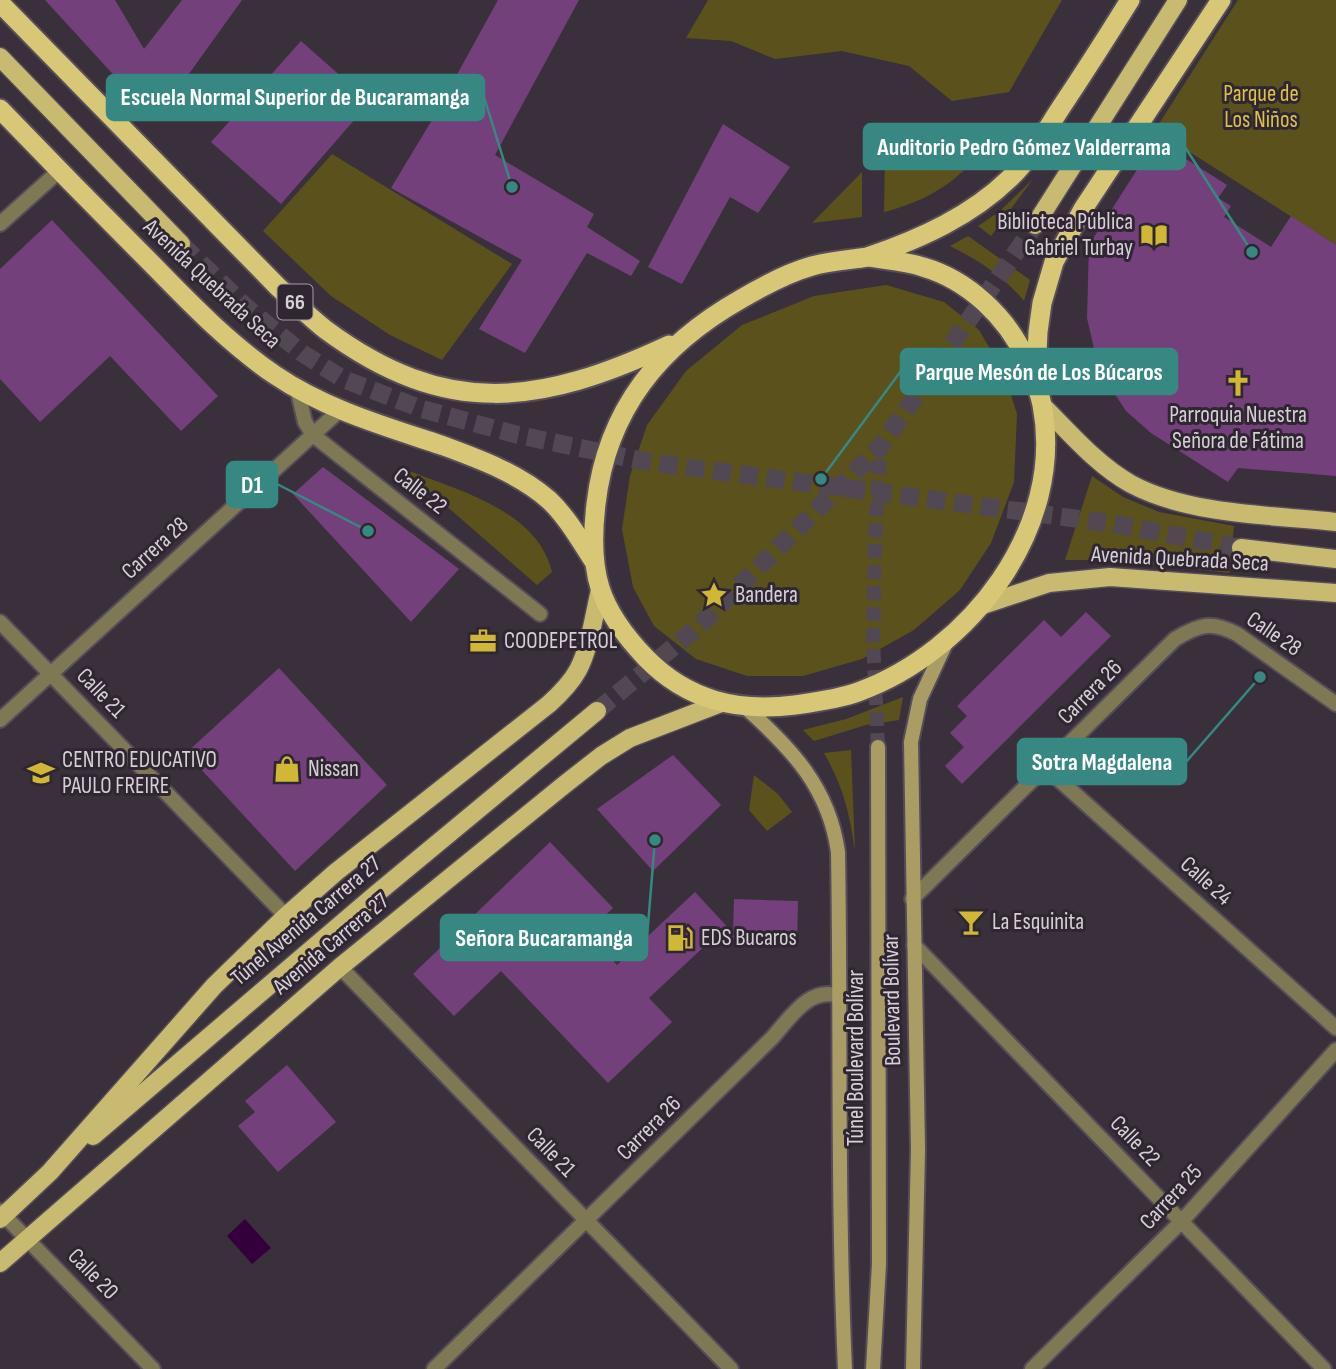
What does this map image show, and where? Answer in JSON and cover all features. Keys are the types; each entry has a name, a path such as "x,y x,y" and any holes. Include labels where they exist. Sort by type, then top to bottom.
{"highway":[{"path":"868,257 924,267 959,283 992,309 1018,342 1035,380 1042,406 1045,438 1044,466 1028,530 1012,562 983,605 948,639 911,667 857,693 777,707 745,708 722,703 686,688 653,665 613,618 600,590 593,560 599,478 609,442 627,404 649,373 680,340 711,316 761,287 811,266 868,257 907,244 946,224 987,198 1011,177 1044,134 1130,0"},
{"path":"1035,380 1042,303 1054,262 1083,209 1221,0"},
{"name":"Avenida Quebrada Seca","path":"0,2 278,287 324,328 361,354 395,371 444,389 482,394 552,389 627,365 680,340"},
{"name":"Avenida Quebrada Seca","path":"0,109 194,306 240,348 275,375 340,410 473,457 514,476 550,502 593,560"}],"main road":[{"path":"1035,225 1178,0"},
{"path":"0,57 181,244"},
{"path":"1042,406 1107,467 1130,483 1165,499 1220,509 1336,522"},
{"path":"1241,548 1336,559"},
{"name":"Avenida Quebrada Seca","path":"983,605 1049,583 1110,577 1336,593"},
{"name":"Avenida Carrera 27","path":"1,1215 50,1172 214,986 286,916 336,872 550,704 578,669 600,590"},
{"name":"Boulevard Bolívar","path":"913,1369 918,1150 912,899 912,726 932,669 948,639"},
{"name":"Avenida Carrera 27","path":"0,1263 340,967 601,757 630,738 722,703"},
{"path":"745,708 775,735 812,778 830,813 838,852 845,1369"},
{"name":"Túnel Avenida Carrera 27","path":"50,1172 375,895 597,711"},
{"name":"Túnel Boulevard Bolívar","path":"873,1369 879,1264 878,747"}],"street":[{"path":"0,224 59,171"},
{"path":"297,388 305,422 313,435"},
{"name":"Carrera 28","path":"0,720 340,410"},
{"name":"Calle 22","path":"313,435 540,614"},
{"name":"Calle 21","path":"0,622 286,916"},
{"name":"Carrera 26","path":"912,899 1175,639 1203,625 1221,626"},
{"name":"Calle 28","path":"1221,626 1237,634 1336,704"},
{"name":"Calle 24","path":"1046,768 1336,1028"},
{"name":"Calle 22","path":"914,945 1324,1369"},
{"name":"Calle 21","path":"340,967 731,1369"},
{"name":"Carrera 26","path":"434,1369 772,1038 808,999 821,993 841,996"},
{"name":"Carrera 25","path":"1032,1369 1181,1222 1336,1050"},
{"name":"Calle 20","path":"1,1215 153,1369"}],"green space":[{"path":"708,0 1062,0 1009,92 952,101 909,66 842,51 775,59 731,41 686,38"},
{"name":"Parque de Los Niños","path":"1238,0 1336,0 1336,245 1155,130"},
{"path":"332,154 512,264 442,360 390,335 331,296 263,231"},
{"path":"885,159 968,166 929,195 884,212"},
{"path":"862,172 862,217 812,223"},
{"path":"1033,179 991,236 978,226 999,212"},
{"path":"968,236 1030,280 1024,301 990,270 950,246"},
{"path":"886,285 944,302 979,330 1004,373 1017,414 1014,482 991,543 960,590 914,630 862,659 803,676 747,676 696,659 654,626 633,587 622,529 630,476 647,425 686,371 742,325 814,296"},
{"path":"404,469 470,494 512,517 530,532 543,550 552,572 537,585"},
{"path":"1092,476 1123,497 1159,512 1234,526 1229,573 1111,560 1065,560"},
{"path":"903,697 899,720 866,725 814,741 803,730 846,719"},
{"path":"851,750 855,851 845,800 824,753"},
{"path":"754,775 778,794 792,812 767,831 749,810"}],"shaded area":[{"path":"245,1219 271,1248 252,1264 227,1236"}],"building":[{"path":"45,0 115,0 144,49 182,0 242,0 186,78 143,107"},
{"path":"498,0 579,0 495,155 594,214 587,227 640,261 631,276 587,253 525,353 479,329 522,260 391,188"},
{"path":"301,41 370,102 281,204 211,142"},
{"path":"723,124 790,167 758,213 730,197 682,284 648,267"},
{"path":"1156,140 1227,185 1218,198 1231,206 1224,217 1271,247 1291,216 1336,245 1336,476 1238,468 1228,482 1151,433 1126,411 1099,370 1087,318 1089,245"},
{"path":"52,220 218,396 181,431 110,356 40,422 0,379 0,269"},
{"path":"323,467 459,569 411,622 293,494"},
{"path":"1086,612 1111,636 962,784 945,766 964,747 950,733 967,716 957,706 1044,620 1061,637"},
{"name":"Nissan","path":"279,668 387,785 295,871 186,753"},
{"path":"673,755 721,805 653,871 597,809"},
{"path":"550,842 613,908 587,933 617,965 695,892 733,933 734,899 798,901 797,943 710,941 649,998 672,1022 608,1083 501,971 454,1016 413,974"},
{"path":"287,1065 336,1122 278,1172 238,1126 255,1112 245,1101"}],"tunnel":[{"path":"597,711 702,623 880,447 1035,225"},
{"path":"181,244 246,307 302,353 343,379 422,409 518,435 648,462 1109,523 1241,548"},
{"path":"878,747 873,640 880,447"}],"place":[{"name":"Escuela Normal Superior de Bucaramanga","path":"512,187"},
{"name":"Biblioteca Pública Gabriel Turbay","path":"1154,235"},
{"name":"Auditorio Pedro Gómez Valderrama","path":"1252,252"},
{"name":"Parroquia Nuestra Señora de Fátima","path":"1238,383"},
{"name":"Parque Mesón de Los Búcaros","path":"821,479"},
{"name":"D1","path":"368,531"},
{"name":"Bandera","path":"714,595"},
{"name":"COODEPETROL","path":"483,641"},
{"name":"Sotra Magdalena","path":"1260,677"},
{"name":"Nissan","path":"287,769"},
{"name":"CENTRO EDUCATIVO PAULO FREIRE","path":"41,773"},
{"name":"Señora Bucaramanga","path":"655,840"},
{"name":"La Esquinita","path":"971,922"},
{"name":"EDS Bucaros","path":"680,938"}]}
